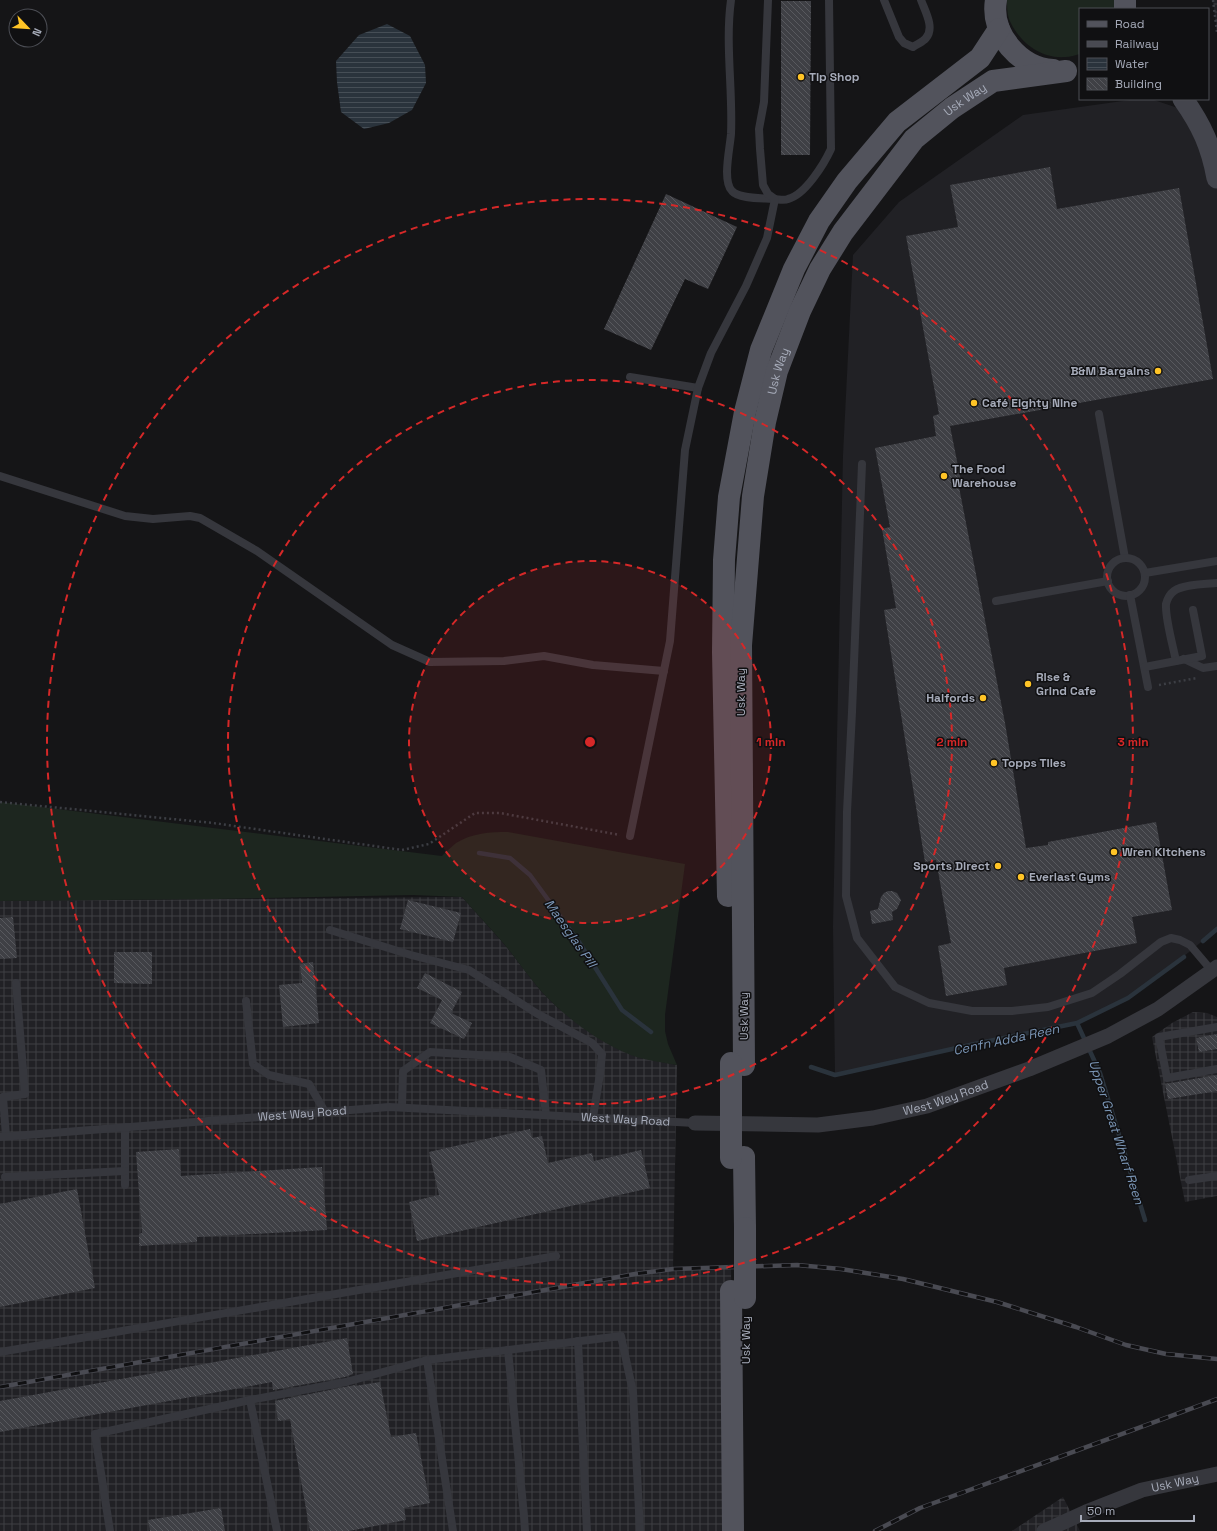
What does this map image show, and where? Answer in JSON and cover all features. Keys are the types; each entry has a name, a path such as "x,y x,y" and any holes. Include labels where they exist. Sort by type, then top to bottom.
{"main road":[{"path":"994,2 999,29 1006,44 1023,60 1043,70 1073,70"},
{"name":"Usk Way","path":"737,1064 724,668 724,560 729,497 745,412 759,356 794,269 819,221 847,180 898,122 980,58 999,29"},
{"name":"Usk Way","path":"732,1531 738,1295 737,1064 741,645 753,496 764,422 777,371 800,310 820,269 843,232 914,139 952,108 993,81 1073,70"},
{"name":"Usk Way","path":"738,1295 747,1531"}],"street":[{"path":"1185,104 1204,133 1212,155 1217,178"},
{"name":"West Way Road","path":"695,1122 818,1126 873,1118 927,1106 1030,1069 1108,1036 1158,1009 1215,969"},
{"name":"Usk Way","path":"1044,1531 1086,1512 1142,1490 1217,1474"}],"lane":[{"path":"731,0 729,36 731,123 727,181 732,192 739,195 775,199 789,199 800,192 818,172 831,149 829,0"},
{"path":"768,0 764,102 759,129 763,185 768,194 775,199"},
{"path":"884,0 899,37 904,43 913,47 926,39 930,32 929,22 921,0"},
{"path":"630,836 670,641 685,450 698,388 711,353 746,286 767,238 775,199"},
{"path":"630,377 698,388"},
{"path":"1099,414 1125,558"},
{"path":"862,464 847,812 846,896 857,938 895,987 929,1004 972,1011 1012,1011 1048,1007 1092,993 1120,974 1161,942 1171,938 1180,940 1190,945 1215,969"},
{"path":"0,476 125,516 153,519 190,516 200,518 257,551 392,645 430,662 504,661 544,656 593,665 664,671"},
{"path":"1125,558 1136,560 1140,563 1145,573 1144,585 1140,590 1130,595 1118,594 1113,591 1108,580 1108,574 1113,563 1118,559 1125,558"},
{"path":"1145,573 1217,561"},
{"path":"996,601 1108,580"},
{"path":"1180,660 1167,614 1166,604 1169,597 1174,591 1184,587 1217,583"},
{"path":"1130,595 1148,687"},
{"path":"1145,667 1202,656 1193,610"},
{"path":"1180,660 1204,668 1217,666"},
{"path":"330,930 411,956 469,970 536,1013 592,1043 602,1054 593,1117"},
{"path":"3,1136 3,1098 25,1094 16,983"},
{"path":"246,1001 253,1064 269,1076 309,1084 325,1112"},
{"path":"1217,1026 1160,1038 1167,1078 1217,1069"},
{"path":"402,1107 403,1071 430,1052 510,1057 541,1070 546,1115"},
{"name":"West Way Road","path":"3,1136 402,1107 695,1122"},
{"path":"125,1127 125,1185"},
{"path":"5,1177 125,1171"},
{"path":"1189,1180 1217,1176"},
{"path":"0,1352 556,1256"},
{"path":"110,1531 95,1434 250,1400 346,1382 426,1360 622,1336 633,1392 640,1531"},
{"path":"578,1341 587,1531"},
{"path":"508,1350 524,1516 524,1531"},
{"path":"426,1360 453,1531"},
{"path":"250,1400 277,1531"}],"path":[{"path":"1213,0 1217,32"},
{"path":"1148,687 1202,677"},
{"path":"0,802 213,823 402,850 429,844 475,813 500,813 630,836"}],"shaded area":[{"path":"1007,0 1117,0 1117,8 1079,8 1079,54 1067,57 1047,55 1031,47 1013,27 1007,12"},
{"path":"1213,0 1217,0 1217,32"},
{"path":"1130,100 1154,100 1193,113 1217,178 1217,929 1166,971 1128,998 1077,1023 835,1075 833,927 843,455 853,255 899,202 1023,115"},
{"path":"0,802 442,856 456,843 468,837 488,833 508,832 685,864 665,1015 665,1031 668,1044 677,1065 645,1059 626,1053 602,1041 580,1026 559,1009 541,991 505,945 462,897 413,895 0,901"},
{"path":"462,897 505,945 540,990 558,1008 647,1059 677,1065 673,1268 731,1268 733,1531 0,1531 0,901"},
{"path":"1193,1012 1207,1013 1217,1017 1217,1196 1185,1202 1152,1037 1172,1023"},
{"path":"1063,1497 1080,1531 1012,1531"}],"water":[{"path":"387,24 410,36 425,65 426,83 412,110 389,123 364,129 341,112 336,61 359,35"}],"building":[{"path":"781,1 811,1 810,155 781,155"},
{"path":"1050,167 1057,209 1179,188 1213,379 950,426 962,486 959,487 1005,723 1026,848 1048,845 1048,842 1156,822 1172,910 1132,917 1137,943 1004,968 1007,985 946,996 938,946 951,943 936,860 925,862 884,610 896,608 882,529 890,527 875,448 936,436 933,416 939,414 906,236 958,227 950,185"},
{"path":"666,194 737,227 708,289 685,279 651,350 604,329"},
{"path":"888,891 897,893 901,900 897,909 892,912 893,920 872,924 870,911 878,909 881,897"},
{"path":"408,900 461,913 453,942 400,929"},
{"path":"13,917 17,958 0,959 0,918"},
{"path":"114,952 152,952 152,984 114,983"},
{"path":"313,962 319,1023 283,1027 279,985 302,983 300,964"},
{"path":"425,973 462,992 451,1013 472,1023 464,1039 430,1023 442,1000 417,988"},
{"path":"1217,1034 1217,1049 1199,1052 1196,1038"},
{"path":"1217,1075 1217,1091 1168,1099 1165,1084"},
{"path":"530,1129 532,1138 542,1136 548,1163 592,1153 594,1161 641,1150 650,1188 417,1241 409,1202 439,1195 429,1152"},
{"path":"179,1149 181,1176 322,1167 327,1230 197,1237 197,1242 139,1246 139,1234 142,1233 136,1152"},
{"path":"77,1189 95,1288 0,1307 0,1204"},
{"path":"347,1338 353,1374 345,1377 273,1390 272,1382 0,1432 0,1401"},
{"path":"380,1382 391,1437 416,1433 430,1503 404,1508 406,1520 349,1531 310,1531 290,1419 278,1421 275,1401 355,1385"},
{"path":"221,1508 225,1531 150,1531 148,1520"}],"waterway":[{"name":"Maesglas Pill","path":"479,853 510,858 530,875 579,942 622,1010 651,1032"},
{"name":"Cenfn Adda Reen","path":"1203,941 1217,929"},
{"name":"Cenfn Adda Reen","path":"811,1067 835,1075 1077,1023 1128,998 1184,957"},
{"name":"Upper Great Wharf Reen","path":"1077,1023 1100,1073 1145,1220"}],"railway":[{"path":"0,1387 635,1274 673,1269 797,1265 841,1269 903,1279 997,1302 1076,1327 1126,1345 1166,1354 1217,1359"},
{"path":"875,1531 920,1508 1217,1399"}],"place":[{"name":"Tip Shop","path":"801,77"},
{"name":"B&M Bargains","path":"1158,371"},
{"name":"Café Eighty Nine","path":"974,403"},
{"name":"The Food Warehouse","path":"944,476"},
{"name":"Rise & Grind Cafe","path":"1028,684"},
{"name":"Halfords","path":"983,698"},
{"name":"Topps Tiles","path":"994,763"},
{"name":"Wren Kitchens","path":"1114,852"},
{"name":"Sports Direct","path":"998,866"},
{"name":"Everlast Gyms","path":"1021,877"}]}
